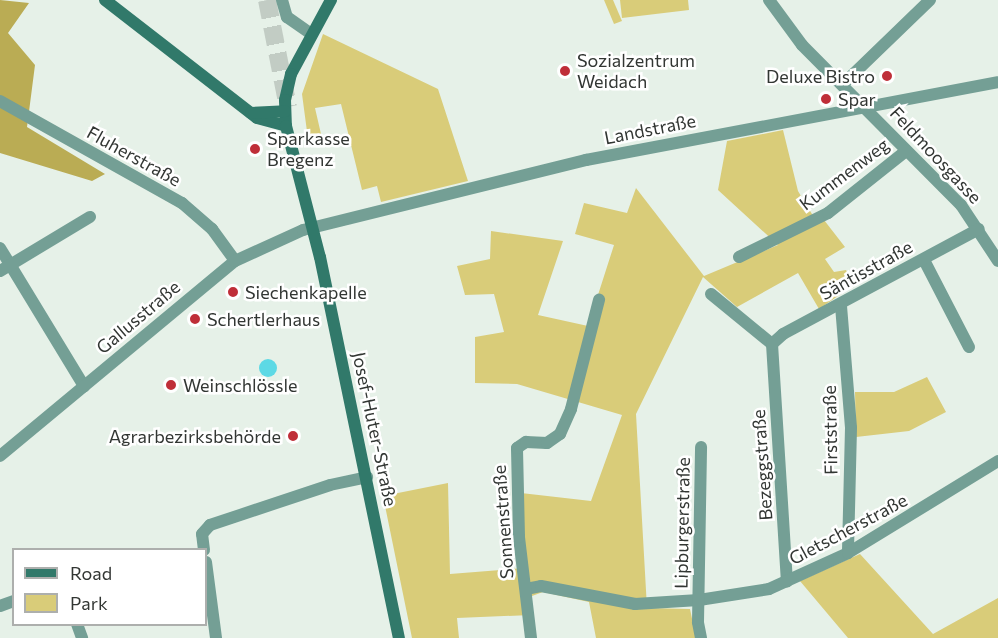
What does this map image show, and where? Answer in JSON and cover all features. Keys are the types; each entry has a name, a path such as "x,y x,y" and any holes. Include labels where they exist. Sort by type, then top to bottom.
{"main road":[{"path":"105,0 264,123 286,126"},
{"name":"Josef-Huter-Straße","path":"331,0 291,74 285,111 286,126 313,229 368,477 399,638"},
{"path":"251,113 285,111"}],"street":[{"path":"282,0 287,17 311,34"},
{"name":"Feldmoosgasse","path":"769,0 802,45 961,205 998,261"},
{"path":"843,84 930,0"},
{"name":"Landstraße","path":"313,229 586,160 998,82"},
{"name":"Fluherstraße","path":"0,101 182,203 212,229 235,261"},
{"name":"Kummenweg","path":"739,257 828,213 906,150"},
{"path":"4,268 90,217"},
{"name":"Gallusstraße","path":"0,456 235,261 288,235 313,229"},
{"name":"Säntisstraße","path":"772,344 783,334 841,306 979,229"},
{"path":"0,249 4,268 84,386"},
{"path":"924,260 969,347"},
{"path":"711,294 772,344"},
{"name":"Sonnenstraße","path":"531,638 516,503 517,448 526,442 547,443 560,434 571,409 599,300"},
{"name":"Firststraße","path":"841,306 851,428 848,553"},
{"name":"Bezeggstraße","path":"772,344 787,582"},
{"name":"Lipburgerstraße","path":"701,638 698,471 702,447"},
{"name":"Gletscherstraße","path":"525,589 541,586 635,604 746,594 787,582 848,553 998,461"},
{"path":"204,548 202,534 210,525 330,485 368,477"},
{"path":"207,570 216,638"}],"green space":[{"path":"604,0 613,0 622,21 614,24"},
{"path":"620,0 688,0 689,10 622,18"},
{"path":"323,34 438,89 468,181 381,202 377,186 362,190 341,104 315,108 321,134 308,139 302,94"},
{"path":"783,130 798,191 818,224 824,220 845,247 825,259 834,272 846,270 854,285 819,309 798,273 737,307 703,277 636,414 647,608 690,609 696,638 596,638 589,602 543,592 532,596 531,615 457,618 459,638 412,638 383,496 448,483 450,574 524,568 521,493 591,501 622,415 517,384 475,383 475,337 504,332 494,294 465,295 457,266 490,259 491,231 563,241 538,315 588,326 614,245 575,234 584,203 627,213 636,188 704,276 778,245 718,190 727,141"},
{"path":"927,377 946,412 909,431 856,437 855,392 894,392"},
{"path":"860,554 933,634 998,598 998,638 848,638 800,581"}],"shaded area":[{"path":"0,0 29,3 8,33 35,65 27,127 105,174 92,181 0,153"}],"water":[{"path":"264,359 272,359 277,364 275,375 264,377 259,372 259,364"}],"tunnel":[{"path":"267,0 288,107"}],"place":[{"name":"Sozialzentrum Weidach","path":"565,71"},
{"name":"Deluxe Bistro","path":"887,76"},
{"name":"Spar","path":"826,99"},
{"name":"Sparkasse Bregenz","path":"255,149"},
{"name":"Siechenkapelle","path":"233,292"},
{"name":"Schertlerhaus","path":"195,319"},
{"name":"Weinschlössle","path":"171,385"},
{"name":"Agrarbezirksbehörde","path":"293,436"}]}
